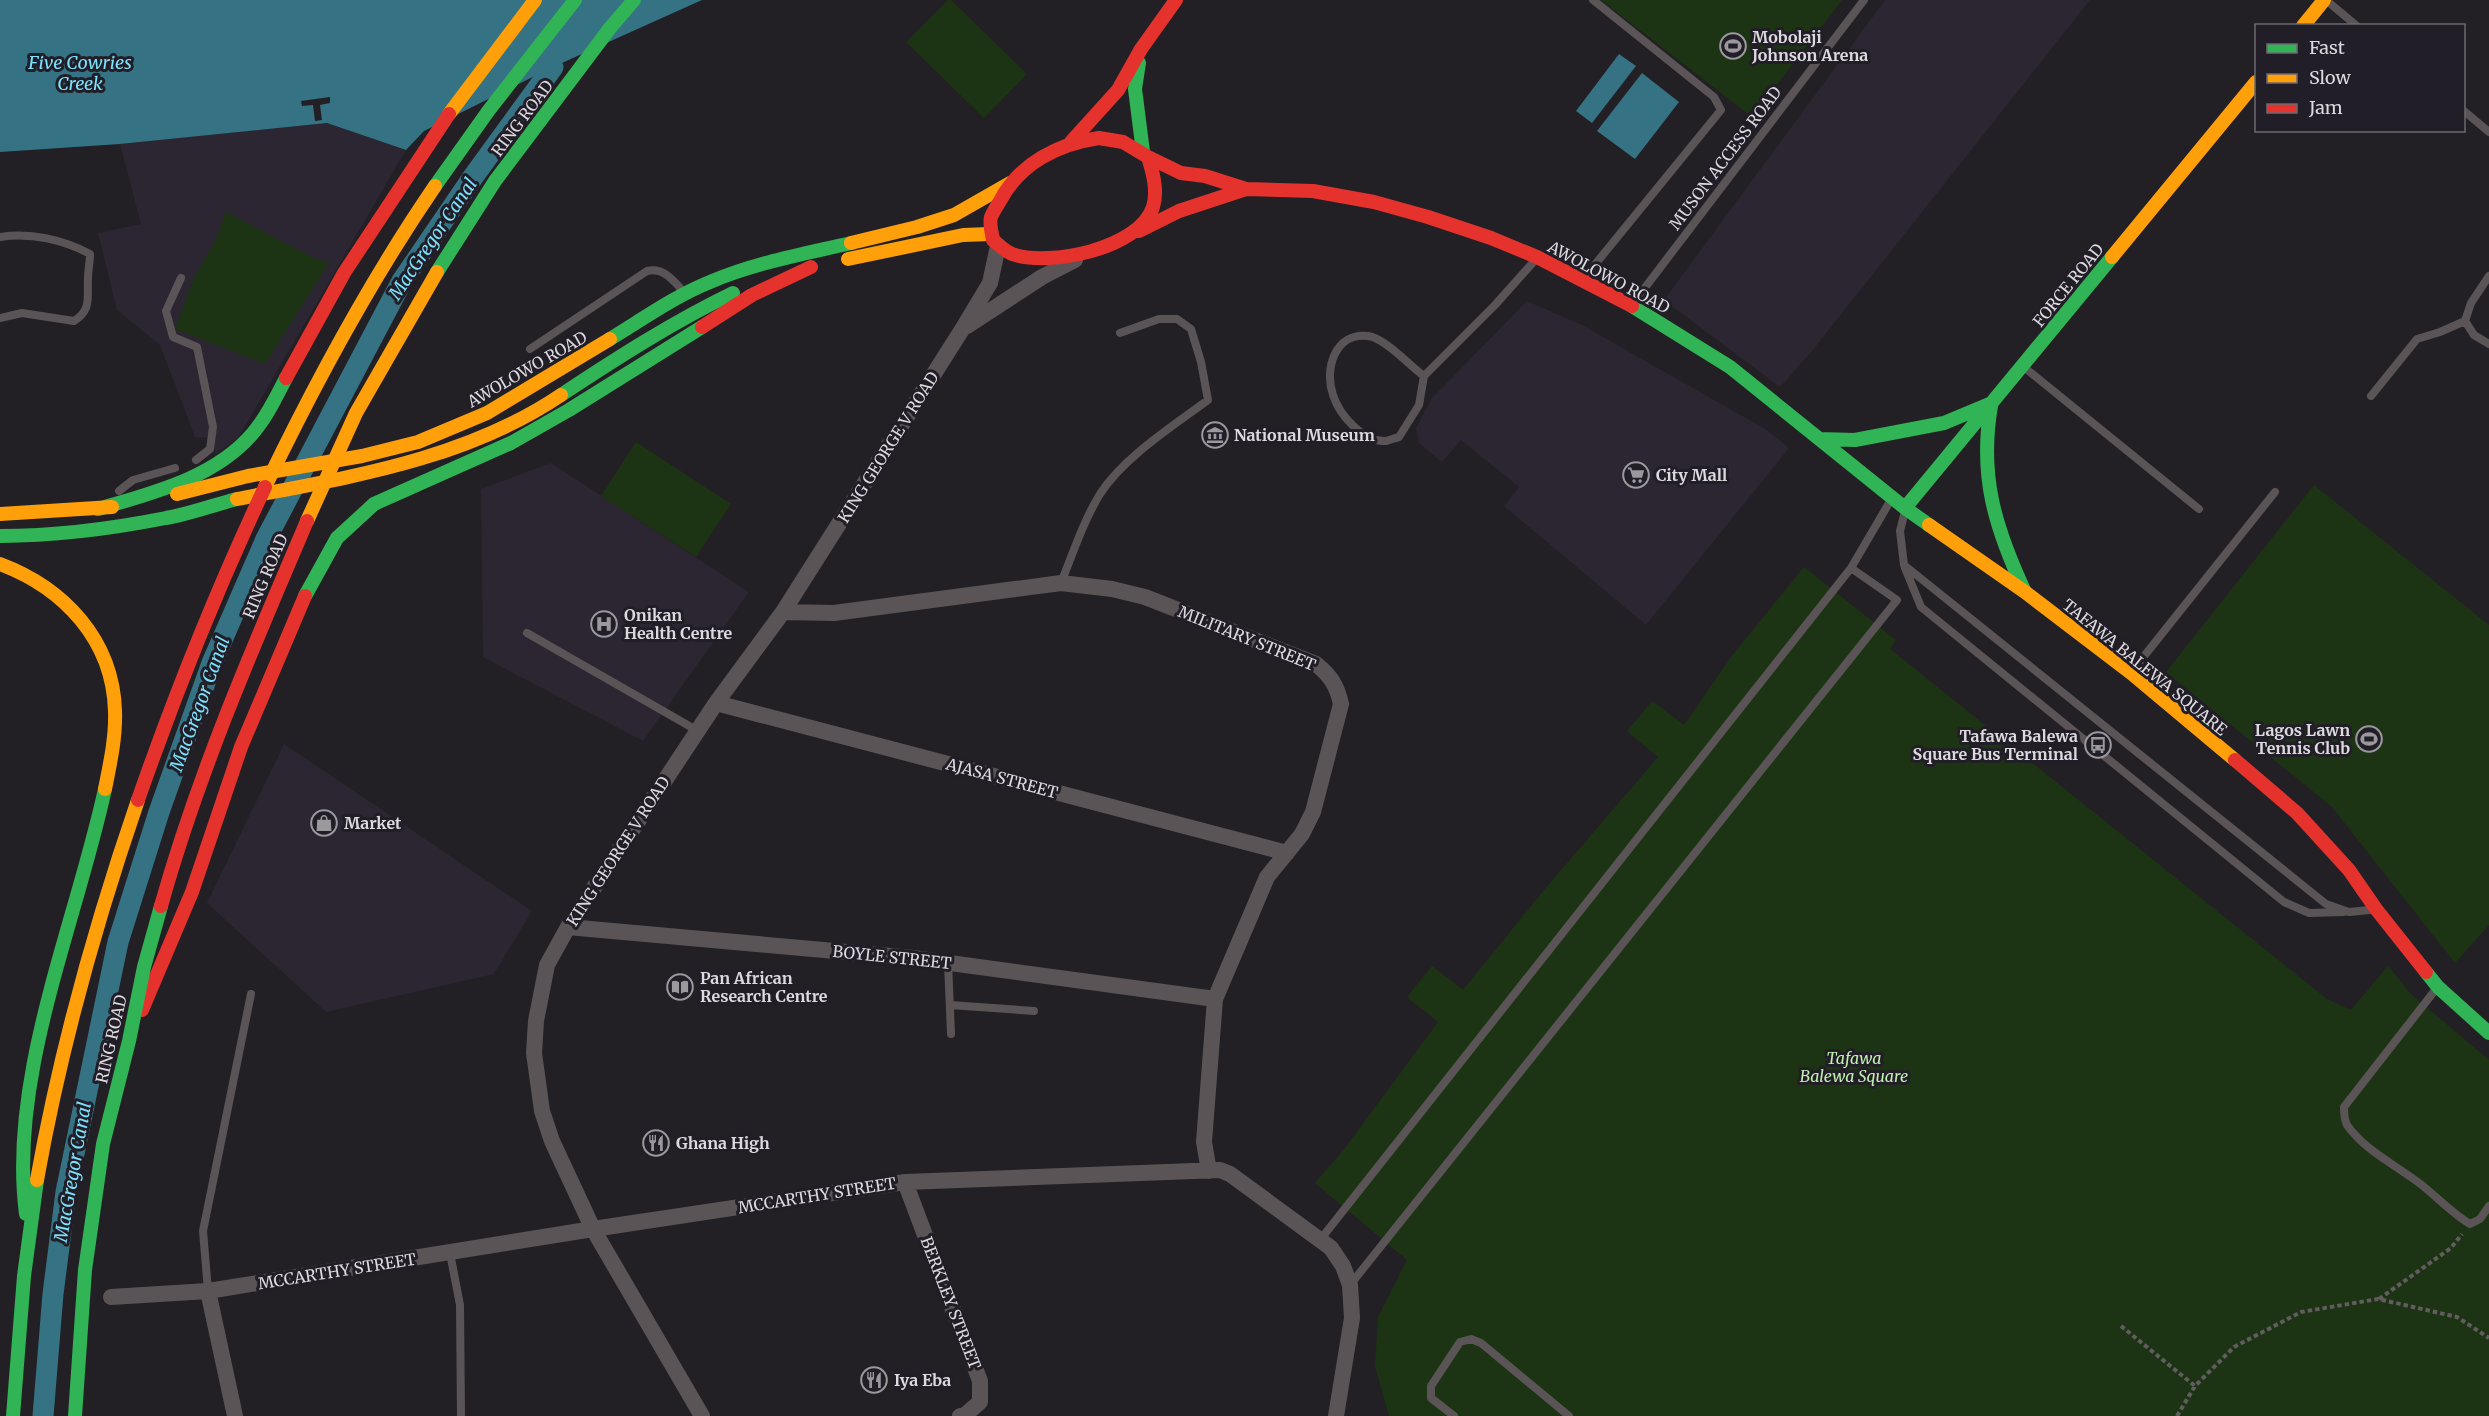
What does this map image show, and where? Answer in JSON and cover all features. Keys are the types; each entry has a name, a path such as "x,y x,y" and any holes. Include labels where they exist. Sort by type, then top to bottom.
{"main road":[{"path":"98,509 166,488 194,476 221,462 246,441 268,414 292,365 343,274 399,186 465,92 535,0"},
{"name":"RING ROAD","path":"13,1416 29,1231 65,1043 94,936 146,775 178,686 231,561 323,370 410,224 478,127 575,0"},
{"name":"RING ROAD","path":"75,1416 85,1270 103,1144 129,1041 144,967 169,878 207,766 245,665 356,413 443,261 495,181 610,28 634,0"},
{"path":"1176,0 1141,49 1118,90 1071,142 1041,158 1010,183 991,214 994,240 1004,251 1035,261 1089,253 1116,243 1179,211 1246,189"},
{"path":"2305,24 2324,0"},
{"path":"1134,233 1151,213 1154,201 1153,177 1145,154 1135,89 1141,49"},
{"name":"FORCE ROAD","path":"1905,508 2255,83"},
{"path":"1071,142 1099,138 1123,142 1181,173 1205,176 1246,189"},
{"name":"AWOLOWO ROAD","path":"0,514 98,509 163,498 248,476 362,456 418,442 487,413 686,293 711,281 772,262 917,227 954,215 1010,183"},
{"name":"AWOLOWO ROAD","path":"1246,189 1313,191 1374,202 1428,217 1537,257 1631,306 1730,368 1905,508"},
{"path":"0,536 95,531 168,518 234,500 401,466 444,452 513,422 551,402 615,359 696,311 750,285 822,265 963,235 994,240"},
{"path":"129,1041 192,892 241,747 310,582 337,538 374,504 511,443 569,410 752,295 822,265"},
{"path":"1820,439 1855,440 1944,423 1992,403"},
{"path":"1992,403 1986,427 1984,455 1991,502 2009,559 2025,592"},
{"name":"TAFAWA BALEWA SQUARE","path":"1905,508 2025,592 2131,674 2297,813 2327,843 2349,870 2376,909 2438,987 2489,1032"},
{"path":"0,564 30,576 58,594 78,616 96,639 106,664 116,708 105,796 37,1047 27,1117 22,1185 29,1231"}],"street":[{"name":"KING GEORGE V ROAD","path":"702,1416 593,1228 552,1141 542,1111 534,1053 536,1021 547,965 568,927 716,703 783,612 963,328 990,283 994,240"},
{"path":"963,328 1042,277 1089,253"},
{"name":"MILITARY STREET","path":"783,612 834,613 1061,583 1112,589 1145,597 1316,664 1330,676 1338,689 1341,704 1313,812 1302,834 1267,877 1215,999 1204,1142 1209,1170"},
{"name":"AJASA STREET","path":"716,703 1287,853"},
{"name":"BOYLE STREET","path":"568,927 948,963 1215,999"},
{"name":"MCCARTHY STREET","path":"111,1297 208,1291 593,1228 905,1182 1220,1170 1230,1174 1331,1248 1343,1266 1350,1285 1352,1318 1336,1416"},
{"name":"BERKLEY STREET","path":"905,1182 980,1381 980,1402 965,1415 960,1416"},
{"path":"208,1291 235,1416"}],"lane":[{"path":"1582,281 1721,110 1714,97 1593,0"},
{"name":"MUSON ACCESS ROAD","path":"1631,306 1864,0"},
{"path":"2324,0 2354,24"},
{"path":"2465,113 2489,132"},
{"path":"0,237 48,238 74,245 90,254 89,303 84,315 74,321 22,313 0,318"},
{"path":"1424,376 1385,344 1370,336 1356,337 1344,342 1335,350 1331,363 1333,395 1342,412 1365,436 1384,441 1399,437 1419,405 1424,376 1495,305 1537,257"},
{"path":"530,349 647,271 655,269 663,272 686,293"},
{"path":"2371,396 2417,339 2465,321 2471,303 2489,276"},
{"path":"98,509 133,480 194,461 210,449 213,427 197,347 173,337 165,311 181,278"},
{"path":"1061,583 1101,492 1149,445 1208,400 1201,362 1191,329 1177,319 1159,320 1120,333"},
{"path":"2465,321 2474,335 2489,344"},
{"path":"2023,366 2199,509"},
{"path":"2131,674 2275,492"},
{"path":"1320,1240 1851,568 1892,498"},
{"path":"1905,508 1900,531 1904,565 1921,607 2284,902 2308,913 2376,909"},
{"path":"1904,565 2326,904 2349,912"},
{"path":"1350,1285 1897,600 1851,568"},
{"path":"526,633 698,730"},
{"path":"948,963 951,1034"},
{"path":"2438,987 2344,1107 2344,1116 2346,1123 2366,1145 2470,1224 2480,1219 2489,1206"},
{"path":"208,1291 202,1231 252,994"},
{"path":"950,1005 1034,1011"},
{"path":"450,1253 460,1305 461,1416"},
{"path":"1454,1416 1431,1398 1431,1386 1460,1342 1471,1340 1481,1343 1569,1416"}],"path":[{"path":"2378,1299 2451,1248 2470,1224"},
{"path":"2177,1416 2195,1386 2234,1347 2301,1312 2378,1299 2457,1317 2489,1338"},
{"path":"2121,1326 2195,1386"}],"shaded area":[{"path":"1885,0 2090,0 1812,351 1780,387 1664,300"},
{"path":"327,123 406,150 238,438 216,454 211,438 195,437 160,345 117,310 98,233 141,224 120,144"},
{"name":"City Mall","path":"1527,301 1582,325 1767,430 1789,448 1646,625 1504,506 1519,487 1461,440 1442,462 1419,443 1416,428 1432,398"},
{"name":"Onikan Health Centre","path":"551,463 749,592 643,741 483,657 481,489"},
{"name":"Market","path":"284,744 532,911 494,974 326,1012 207,903"}],"green space":[{"path":"948,0 951,0 1027,74 984,118 906,42"},
{"name":"Mobolaji Johnson Arena","path":"1601,0 1842,0 1752,117"},
{"path":"226,212 314,258 329,263 265,364 175,329 194,278 215,241"},
{"path":"636,442 731,504 696,557 601,496"},
{"name":"Lagos Lawn Tennis Club","path":"2314,485 2489,625 2489,925 2455,963 2332,807 2166,672"},
{"name":"Tafawa Balewa Square","path":"1804,567 1896,640 1890,649 2327,999 2351,1010 2388,966 2411,994 2489,1060 2489,1416 1389,1416 1375,1366 1378,1317 1407,1260 1315,1183 1345,1148 1438,1022 1407,997 1432,966 1463,990 1544,890 1658,757 1627,731 1652,701 1684,725 1731,657"}],"water":[{"name":"Five Cowries Creek","path":"0,0 702,0 553,67 424,131 406,150 327,123 120,144 0,152"},
{"path":"1619,54 1636,66 1592,123 1576,111"},
{"path":"1642,73 1679,102 1635,159 1597,131"}],"pier":[{"path":"330,97 330,103 320,105 322,120 315,121 313,105 302,106 301,101"}],"waterway":[{"name":"MacGregor Canal","path":"43,1416 53,1294 66,1192 118,942 159,812 212,663 266,539 402,281 473,177 553,67"}],"traffic: fast":[{"path":"435,186 489,110 575,0"},
{"path":"437,272 495,181 610,28 634,0"},
{"path":"1139,63 1135,89 1143,152"},
{"path":"610,339 684,294 727,275 851,243"},
{"path":"1929,525 1905,508 2112,257"},
{"path":"561,395 667,328 733,293"},
{"path":"1632,306 1730,367 1905,508"},
{"path":"305,596 337,538 374,504 511,443 569,410 702,327"},
{"path":"98,509 161,490 220,462 238,449 258,427 286,378"},
{"path":"1820,439 1855,440 1944,423 1992,403"},
{"path":"1991,406 1987,455 1992,501 2005,545 2024,590"},
{"path":"0,536 62,533 124,525 193,512 237,499"},
{"path":"26,1214 23,1162 27,1109 35,1055 105,789"},
{"path":"75,1416 85,1270 103,1144 129,1041 144,967 161,906"},
{"path":"2426,972 2438,987 2489,1033"},
{"path":"13,1416 24,1276 37,1180"}],"traffic: slow":[{"path":"449,114 535,0"},
{"path":"2305,24 2324,0"},
{"path":"2112,257 2255,83"},
{"path":"851,243 917,227 954,215 1010,183"},
{"path":"265,487 344,333 388,258 435,186"},
{"path":"848,259 963,235 990,234"},
{"path":"307,521 356,413 437,272"},
{"path":"177,494 248,476 362,456 418,442 487,413 610,339"},
{"path":"237,499 363,474 446,451 486,436 561,395"},
{"path":"0,514 112,507"},
{"path":"1929,525 2025,592 2131,673 2235,760"},
{"path":"0,564 45,587 64,602 95,640 105,661 112,685 115,711 112,750 105,789"},
{"path":"37,1180 56,1084 80,988 107,894 138,800"}],"traffic: jam":[{"path":"1071,142 1118,90 1141,49 1176,0"},
{"path":"286,378 344,273 449,114"},
{"path":"1099,138 1123,142 1148,157 1155,195 1153,207 1144,222 1130,234 1112,244 1069,256 1048,258 1012,254 993,240 991,217 1018,176 1029,166 1055,151 1099,138"},
{"path":"1148,157 1181,173 1205,176 1246,189 1313,191 1374,202 1428,217 1491,238 1537,257 1632,306"},
{"path":"1139,231 1179,211 1246,189"},
{"path":"702,327 752,295 811,267"},
{"path":"138,800 197,642 265,487"},
{"path":"161,906 209,759 307,521"},
{"path":"142,1010 192,892 241,747 305,596"},
{"path":"2235,760 2297,813 2349,870 2376,909 2426,972"}],"place":[{"name":"Mobolaji Johnson Arena","path":"1733,46"},
{"name":"National Museum","path":"1215,435"},
{"name":"City Mall","path":"1636,475"},
{"name":"Onikan Health Centre","path":"604,624"},
{"name":"Lagos Lawn Tennis Club","path":"2369,739"},
{"name":"Tafawa Balewa Square Bus Terminal","path":"2098,745"},
{"name":"Market","path":"324,823"},
{"name":"Pan African Research Centre","path":"680,987"},
{"name":"Ghana High","path":"656,1143"},
{"name":"Iya Eba","path":"874,1380"}]}
